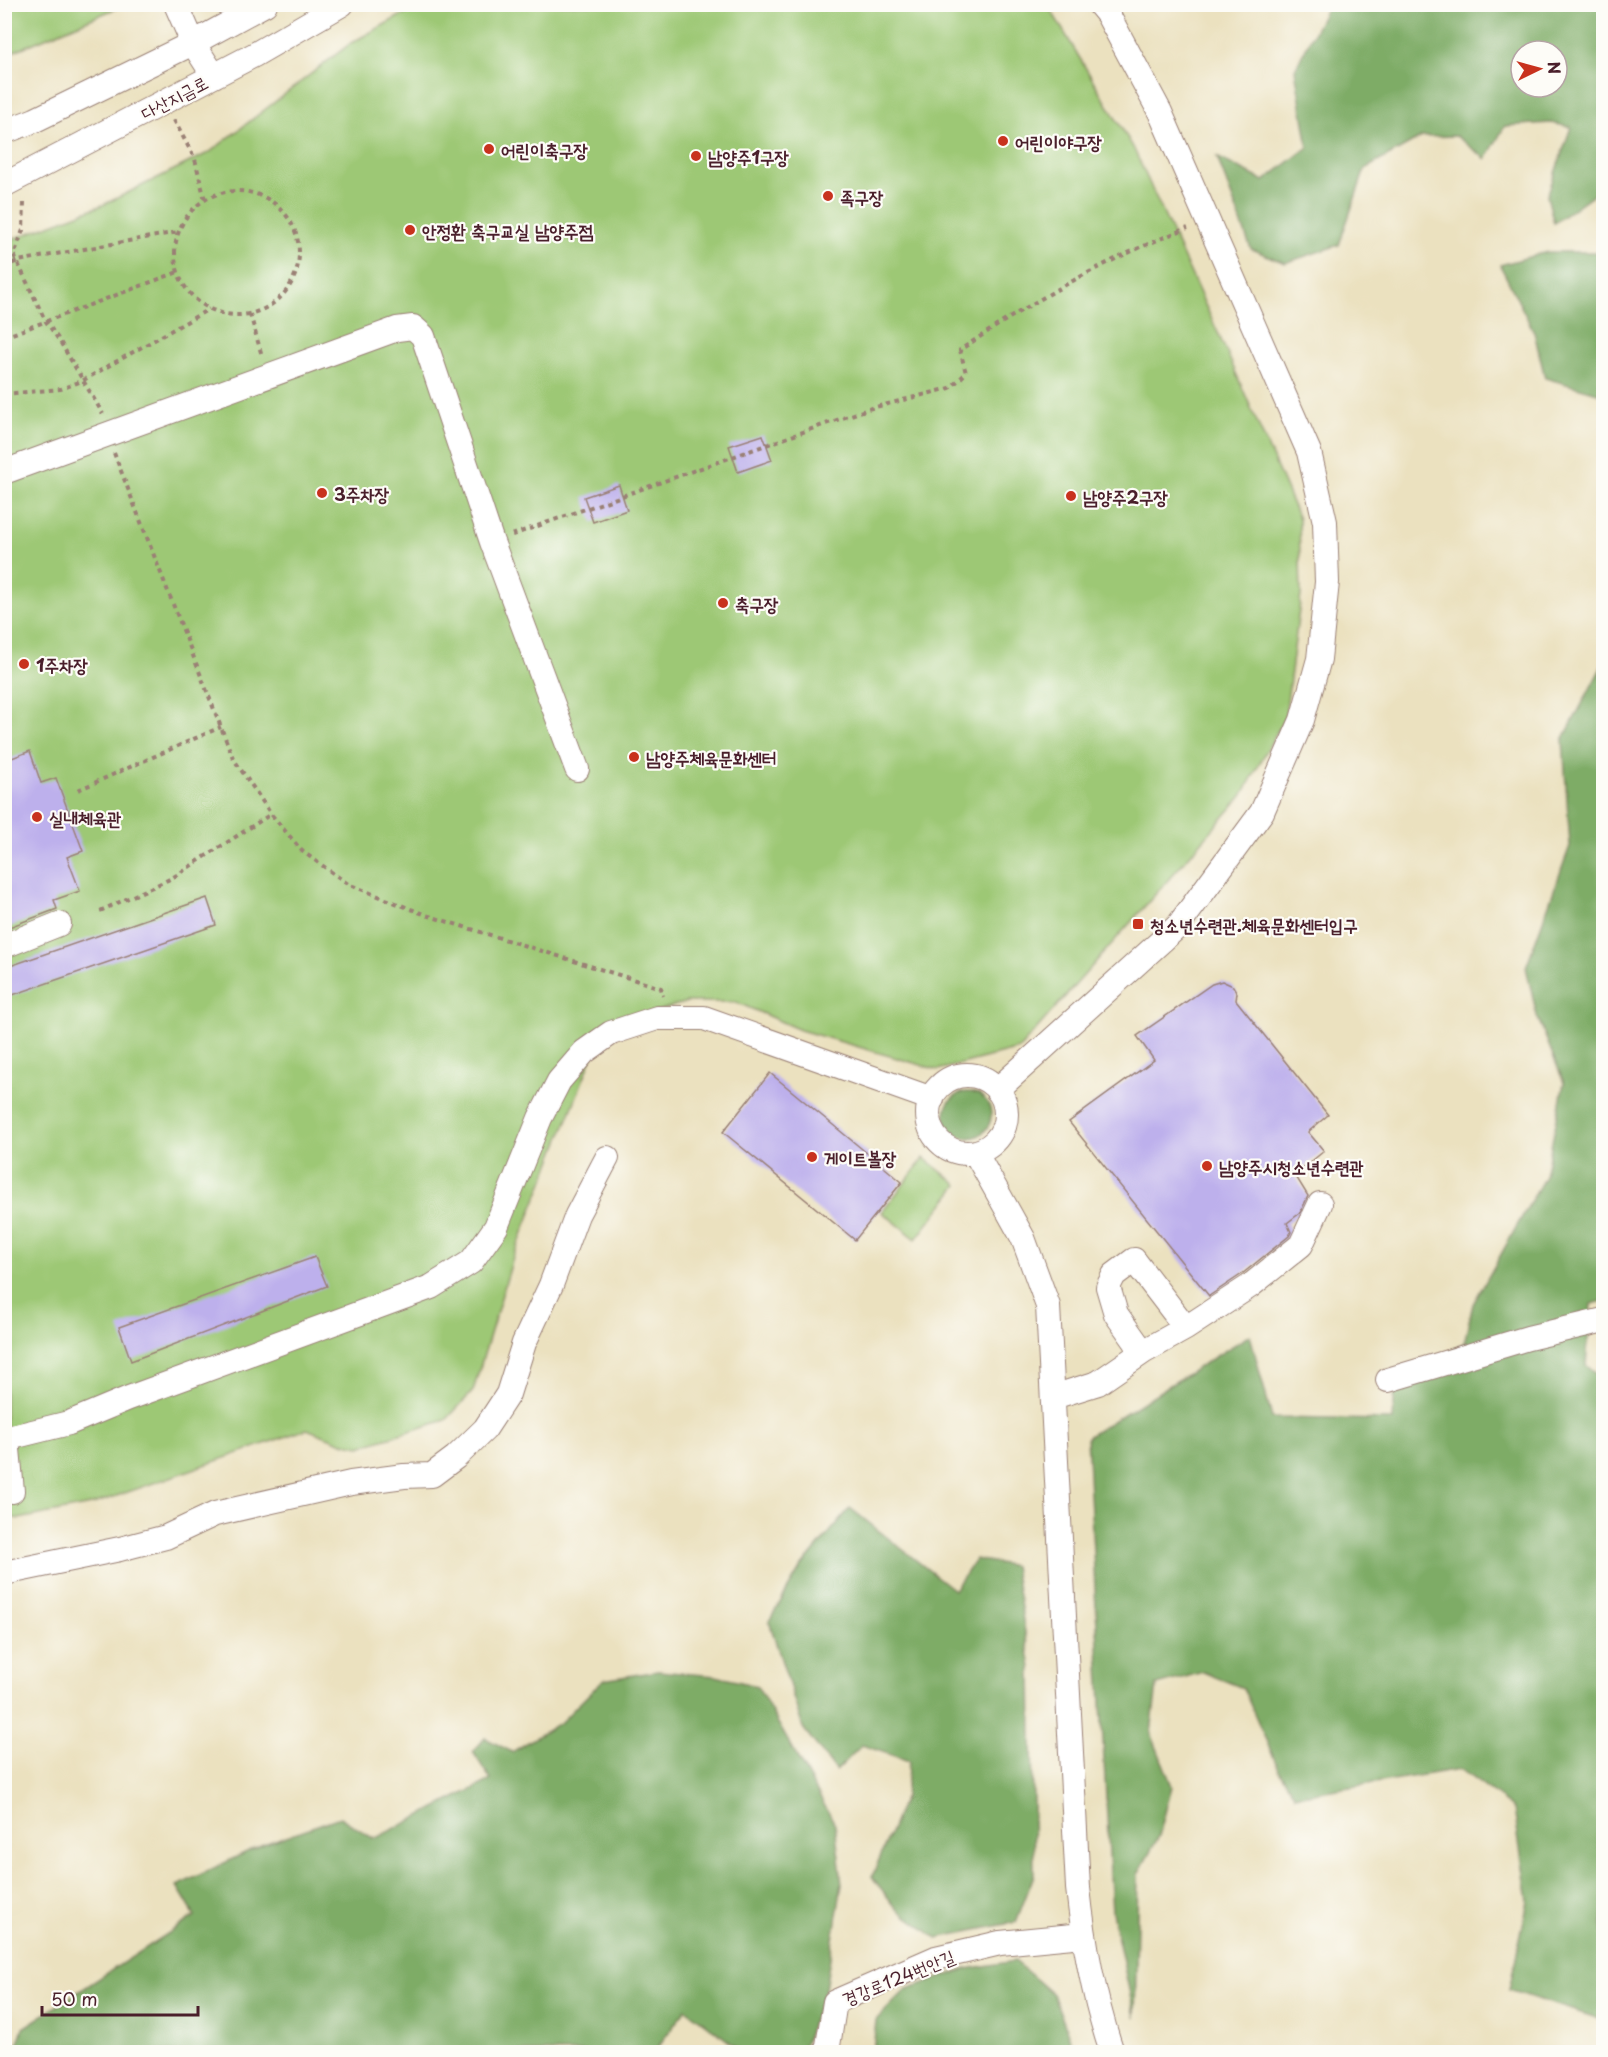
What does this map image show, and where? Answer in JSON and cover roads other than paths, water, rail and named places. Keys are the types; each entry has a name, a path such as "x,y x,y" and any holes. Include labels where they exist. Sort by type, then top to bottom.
{"street":[{"path":"177,4 193,44 214,76"},
{"path":"4,132 35,120 193,44 266,4"},
{"name":"다산지금로","path":"4,185 214,76 342,4"},
{"path":"998,1090 1178,926 1262,812 1302,720 1319,659 1327,582 1325,522 1309,452 1206,222 1160,112 1108,15 1099,4"},
{"path":"4,472 397,329 413,327 423,336 492,542 577,769"},
{"path":"4,946 59,924"},
{"path":"12,1491 6,1439 69,1423 140,1394 431,1287 471,1262 496,1227 540,1118 560,1081 584,1052 611,1033 657,1018 704,1018 932,1099"},
{"path":"964,1075 983,1079 998,1090 1004,1103 1006,1117 1003,1129 995,1140 975,1152 960,1152 938,1141 928,1118 932,1099 942,1084 964,1075"},
{"path":"975,1152 1023,1238 1048,1306 1078,1888 1083,1935 1097,2008 1112,2052"},
{"path":"4,1573 120,1550 166,1538 215,1514 351,1483 432,1475 485,1429 508,1394 524,1343 551,1285 577,1215 607,1158"},
{"path":"1053,1397 1098,1383 1250,1286 1301,1245 1320,1204"},
{"path":"1143,1353 1116,1314 1108,1287 1114,1275 1134,1260 1186,1328"},
{"path":"1388,1380 1528,1338 1604,1320"},
{"name":"경강로124번안길","path":"827,2052 835,2002 936,1958 1000,1943 1083,1935"}],"place":[{"name":"어린이야구장","path":"1003,141"},
{"name":"어린이축구장","path":"489,149"},
{"name":"남양주1구장","path":"696,156"},
{"name":"족구장","path":"828,196"},
{"name":"안정환 축구교실 남양주점","path":"410,230"},
{"name":"3주차장","path":"322,493"},
{"name":"남양주2구장","path":"1071,496"},
{"name":"축구장","path":"723,603"},
{"name":"1주차장","path":"24,664"},
{"name":"남양주체육문화센터","path":"634,757"},
{"name":"실내체육관","path":"37,817"},
{"name":"청소년수련관.체육문화센터입구","path":"1138,924"},
{"name":"게이트볼장","path":"812,1157"},
{"name":"남양주시청소년수련관","path":"1207,1166"}]}
